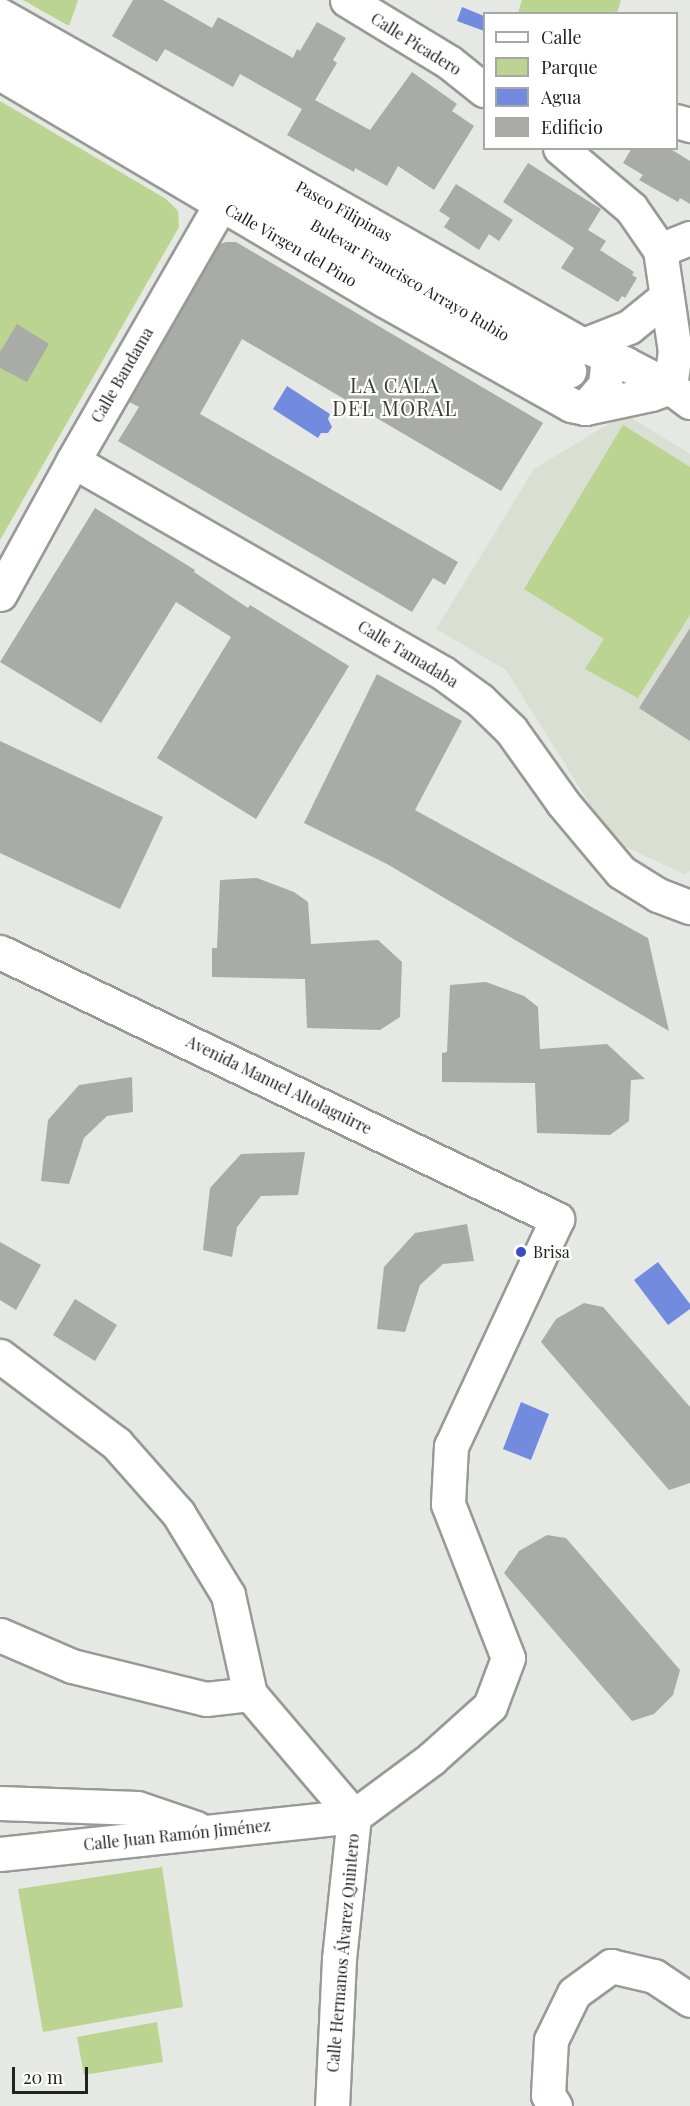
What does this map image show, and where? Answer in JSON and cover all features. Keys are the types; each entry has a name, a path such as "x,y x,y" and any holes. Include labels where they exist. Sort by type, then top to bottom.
{"street":[{"name":"Calle Picadero","path":"347,0 374,19 449,62 483,89"},
{"name":"Paseo Filipinas","path":"0,15 248,157 587,358 626,363 680,395"},
{"path":"0,41 217,170"},
{"path":"449,62 483,69"},
{"name":"Calle Virgen del Pino","path":"0,74 552,396 585,408"},
{"path":"562,150 631,208 660,250 680,395 651,394 585,408"},
{"name":"Calle Bandama","path":"0,594 73,460 248,157"},
{"name":"Bulevar Francisco Arrayo Rubio","path":"250,190 587,358"},
{"path":"660,250 690,238"},
{"path":"585,408 605,385 587,358 666,297"},
{"name":"Calle Tamadaba","path":"73,460 443,673 480,699 511,730 563,803 621,872 658,895 690,907"},
{"name":"Avenida Manuel Altolaguirre","path":"0,951 557,1219"},
{"name":"Calle Hermanos Álvarez Quintero","path":"332,2106 339,1959 354,1816 431,1759 490,1706 508,1658 448,1504 452,1446 557,1219"},
{"path":"0,1356 116,1443 178,1513 228,1595 250,1694 354,1816"},
{"path":"0,1635 72,1666 206,1699 250,1694"},
{"path":"0,1803 137,1808 205,1832"},
{"name":"Calle Juan Ramón Jiménez","path":"0,1854 354,1816"},
{"path":"555,2106 548,2095 551,2040 574,1993 611,1966 654,1976 690,2000"}],"shaded area":[{"path":"625,414 690,454 690,871 684,874 613,841 506,670 436,629 534,469"}],"green space":[{"path":"23,0 78,0 69,26"},
{"path":"522,0 621,0 617,12 518,12"},
{"path":"0,101 166,199 178,211 179,227 0,540"},
{"path":"623,425 690,467 690,615 638,698 585,669 604,639 524,589"},
{"path":"162,1867 183,2007 43,2032 18,1889"},
{"path":"157,2022 163,2062 84,2075 77,2037"}],"water":[{"path":"462,7 483,16 483,31 457,21"},
{"path":"287,386 330,414 328,419 332,427 328,433 321,433 318,438 273,409"},
{"path":"658,1262 690,1304 690,1309 668,1325 634,1280"},
{"path":"521,1402 549,1414 531,1460 503,1449"}],"building":[{"path":"133,0 163,0 212,28 218,17 293,58 297,49 300,51 317,22 346,38 333,60 337,63 315,100 370,130 412,72 457,104 452,111 474,126 434,190 398,166 387,186 355,168 354,172 287,135 302,109 240,74 233,87 165,49 157,62 112,36"},
{"path":"631,150 672,150 690,161 690,204 680,198 678,202 639,180 643,175 623,163"},
{"path":"528,163 601,209 588,230 606,241 600,250 634,272 632,275 637,278 625,298 622,296 618,302 561,268 574,248 503,202"},
{"path":"456,184 513,220 499,241 489,234 479,250 444,227 450,218 439,211"},
{"path":"236,242 543,423 501,491 242,339 200,414 458,562 445,585 433,578 412,612 118,441 139,407 129,402 220,244"},
{"path":"17,324 49,344 27,382 0,368 0,352"},
{"path":"95,508 195,570 194,572 248,608 250,605 349,666 256,819 157,758 231,637 176,602 101,723 0,662"},
{"path":"690,628 690,741 639,708"},
{"path":"377,674 462,721 415,810 648,938 669,1031 387,864 304,823"},
{"path":"0,741 163,817 120,909 0,853"},
{"path":"257,878 294,892 308,902 311,944 378,940 402,962 400,1017 380,1030 307,1028 305,979 212,977 212,948 217,948 220,880"},
{"path":"486,982 524,996 538,1007 540,1049 607,1044 645,1079 631,1080 629,1121 610,1135 537,1133 535,1083 442,1082 442,1053 447,1052 450,985"},
{"path":"132,1077 133,1112 107,1116 84,1138 69,1184 41,1181 48,1120 79,1085"},
{"path":"305,1152 298,1195 261,1196 237,1227 232,1257 203,1250 210,1188 241,1154"},
{"path":"467,1224 474,1261 443,1264 420,1285 405,1332 377,1329 384,1267 415,1233"},
{"path":"0,1242 41,1265 16,1310 0,1300"},
{"path":"75,1299 117,1325 95,1361 53,1335"},
{"path":"584,1303 603,1307 690,1407 690,1483 669,1490 541,1342 556,1319"},
{"path":"547,1535 566,1538 680,1670 673,1695 654,1714 632,1721 504,1573 519,1551"}],"place":[{"name":"Brisa","path":"521,1252"}],"district":[{"name":"LA CALA DEL MORAL","path":"395,396"}]}
